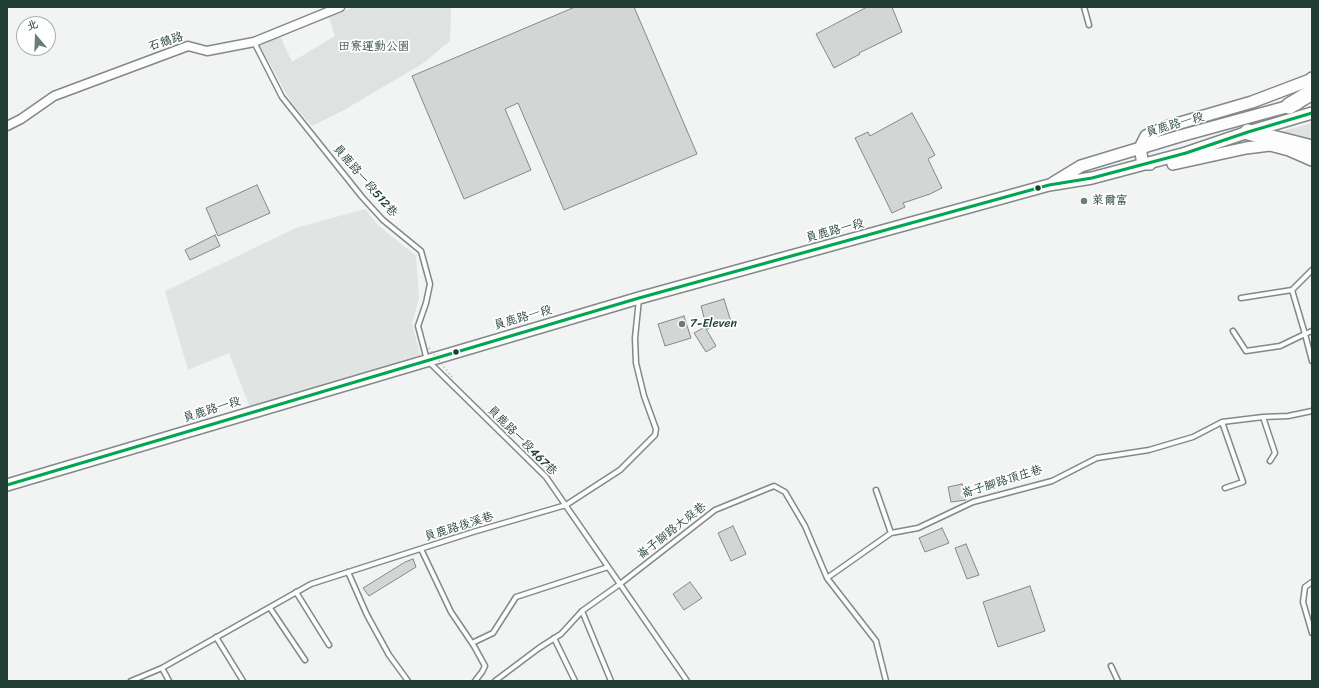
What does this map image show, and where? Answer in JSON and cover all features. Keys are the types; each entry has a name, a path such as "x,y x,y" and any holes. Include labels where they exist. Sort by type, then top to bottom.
{"highway":[{"path":"1288,106 1312,92"},
{"path":"1248,132 1312,148"}],"main road":[{"path":"1312,78 1252,102 1166,128 1146,136 1140,148 1143,164 1172,164 1246,148 1270,145 1289,150 1312,160"},
{"name":"員鹿路一段","path":"1049,185 1081,166 1312,99"},
{"name":"員鹿路一段","path":"7,485 639,298 1049,185 1092,178 1186,153 1248,132 1312,113"}],"street":[{"name":"石鵝路","path":"7,126 21,119 54,96 188,46 207,51 254,42 340,7"}],"lane":[{"path":"1084,7 1090,25"},
{"name":"員鹿路一段512巷","path":"254,42 282,97 362,197 383,220 421,251 430,284 426,303 418,326 427,360"},
{"path":"1241,298 1292,290 1312,270"},
{"path":"1292,290 1312,361"},
{"name":"員鹿路後溪巷","path":"131,681 162,668 311,584 473,532 566,505 620,470 655,435 656,429 644,396 636,363 635,338 639,298"},
{"path":"1233,331 1246,351 1280,346 1312,331"},
{"name":"員鹿路一段467巷","path":"427,360 546,477 620,584"},
{"name":"崙子腳路頂庄巷","path":"827,578 891,533 918,528 973,502 1052,481 1097,458 1149,450 1193,436 1222,422 1263,417 1288,416 1312,411"},
{"path":"1263,417 1274,453 1270,461"},
{"path":"1222,422 1243,482 1225,488"},
{"name":"崙子腳路大庭巷","path":"494,681 561,634 582,611 620,584 715,510 774,486 785,492 805,526 827,578"},
{"path":"876,490 891,533"},
{"path":"420,549 451,612 472,642 485,666 475,681"},
{"path":"472,642 493,633 516,597 608,567"},
{"path":"348,572 367,615 389,656 408,681"},
{"path":"827,578 876,641 886,681"},
{"path":"1312,582 1305,587 1303,602 1312,633"},
{"path":"620,584 687,681"},
{"path":"296,592 329,645"},
{"path":"270,608 305,660"},
{"path":"582,611 612,681"},
{"path":"216,637 242,681"},
{"path":"554,638 575,681"},
{"path":"1112,666 1118,681"},
{"path":"162,668 169,681"}],"path":[{"path":"429,348 452,377"}],"shaded area":[{"path":"365,209 378,225 416,256 419,298 412,323 420,355 250,408 229,353 188,370 165,291 296,228"}],"green space":[{"name":"田寮運動公園","path":"354,7 451,7 450,41 422,64 344,110 312,126 291,102 260,46 280,36 292,62 335,36 329,17"},
{"path":"1312,123 1312,141 1279,132"}],"building":[{"path":"575,7 634,7 697,154 564,210 518,103 505,109 531,170 464,199 412,76"},
{"path":"867,7 892,7 902,32 859,53 860,54 834,68 816,34"},
{"path":"912,113 935,155 928,159 942,188 930,194 903,203 905,207 892,213 855,138 868,132 870,136"},
{"path":"257,185 270,213 218,236 206,208"},
{"path":"215,235 220,246 190,260 185,250"},
{"path":"724,299 731,322 707,329 701,306"},
{"path":"684,316 691,338 665,346 658,324"},
{"path":"705,327 716,346 706,352 694,333"},
{"path":"962,484 966,500 951,502 948,487"},
{"path":"733,526 746,554 731,561 718,533"},
{"path":"942,528 949,543 925,552 919,538"},
{"path":"966,544 979,575 967,579 955,548"},
{"path":"413,559 416,567 369,596 363,588 405,562"},
{"path":"690,582 702,598 684,610 673,594"},
{"path":"1030,586 1045,631 998,647 983,602"}],"transit line":[{"path":"7,485 639,298 1049,185 1092,178 1186,153 1248,132 1312,113"}],"place":[{"name":"萊爾富","path":"1084,201"},
{"name":"7-Eleven","path":"682,324"}]}
